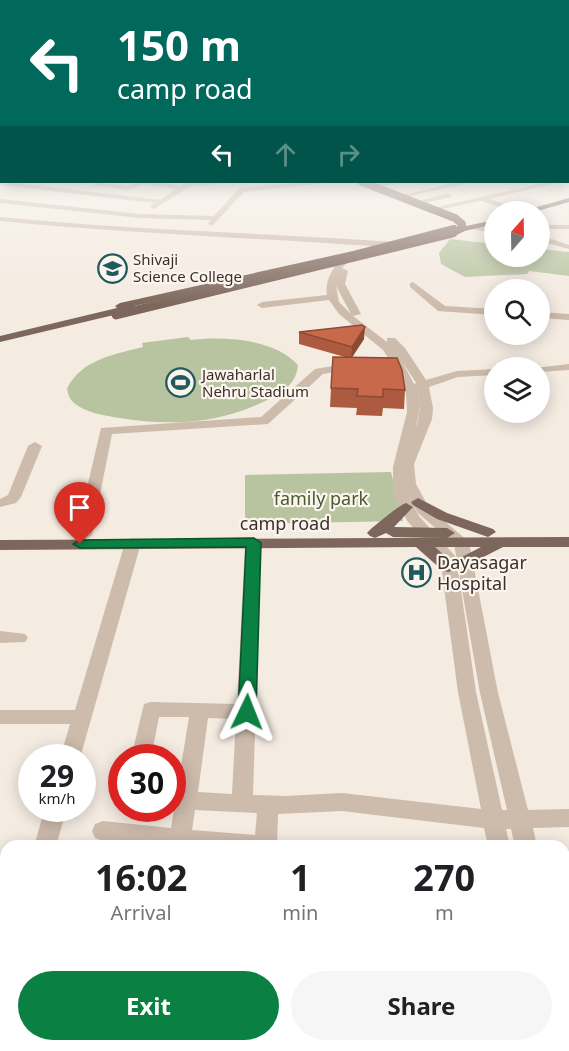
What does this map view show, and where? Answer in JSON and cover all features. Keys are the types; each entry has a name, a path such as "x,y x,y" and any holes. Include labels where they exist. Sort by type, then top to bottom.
{"main road":[{"path":"422,207 461,224"},
{"path":"0,333 448,235 462,228 462,224 455,218 427,207"},
{"path":"437,208 484,224"},
{"path":"443,231 451,226 453,222 451,218"},
{"path":"100,316 116,315 352,256 461,224 484,225"},
{"path":"386,246 484,226"},
{"path":"0,339 352,256"},
{"path":"375,532 388,525 412,505 488,532"},
{"name":"camp road","path":"0,537 375,532 421,537"},
{"path":"449,539 488,532 569,534"},
{"path":"421,537 457,565 485,550 509,541"},
{"name":"camp road","path":"0,545 254,543 421,537"},
{"path":"449,539 569,542"}],"street":[{"path":"13,222 43,207"},
{"path":"44,207 148,211 216,218"},
{"path":"44,207 98,211 148,211 216,218"},
{"path":"72,209 76,207"},
{"path":"130,207 148,211"},
{"path":"143,207 148,211"},
{"path":"116,230 154,207"},
{"path":"204,233 226,207"},
{"path":"437,208 441,207"},
{"path":"144,228 153,221 216,218"},
{"path":"0,220 116,230 386,246"},
{"path":"550,226 569,227"},
{"path":"116,230 237,236"},
{"path":"550,242 569,247"},
{"path":"352,256 340,278 345,306 344,314 385,346 389,360 416,387"},
{"path":"352,256 338,266 331,283 345,306 399,348 416,387 414,410 397,470 412,505 421,537 449,539"},
{"path":"413,285 442,309 484,311"},
{"path":"262,305 345,306"},
{"path":"550,316 569,317"},
{"path":"84,535 106,431 264,421 319,371 362,364"},
{"path":"550,369 569,368"},
{"path":"416,387 457,374 484,373"},
{"path":"0,503 14,497 35,446"},
{"path":"412,505 423,510 449,539 525,840"},
{"path":"449,539 448,557 457,565 467,692 498,840"},
{"path":"74,744 133,543"},
{"path":"242,804 254,543"},
{"path":"0,637 19,638"},
{"path":"144,744 151,709 247,712"},
{"path":"186,774 200,710"},
{"path":"0,717 82,717"},
{"path":"186,801 268,805 342,802 494,820 569,818"},
{"path":"266,840 268,805"},
{"path":"47,840 52,822"},
{"path":"180,822 180,838"},
{"path":"103,831 202,840"}],"green space":[{"path":"450,239 484,243 484,267 550,267 550,250 569,252 569,276 529,271 527,274 465,277 441,264 439,253"},
{"name":"Jawaharlal Nehru Stadium","path":"188,337 191,340 233,339 263,345 288,356 298,365 297,372 291,384 275,396 245,409 210,419 175,422 138,421 94,413 77,405 70,398 67,389 80,371 89,365 110,356 143,347 142,343"},
{"name":"family park","path":"391,472 403,521 245,524 245,475"}],"building":[{"path":"362,325 365,327 352,347 299,332"},
{"path":"333,357 397,358 402,370 405,390 383,389 383,397 357,396 358,389 331,388"}],"place":[{"name":"Shivaji Science College","path":"112,268"},
{"name":"Jawaharlal Nehru Stadium","path":"181,383"},
{"name":"Dayasagar Hospital","path":"416,572"}],"route":[{"path":"80,544 254,543 247,712"}]}
